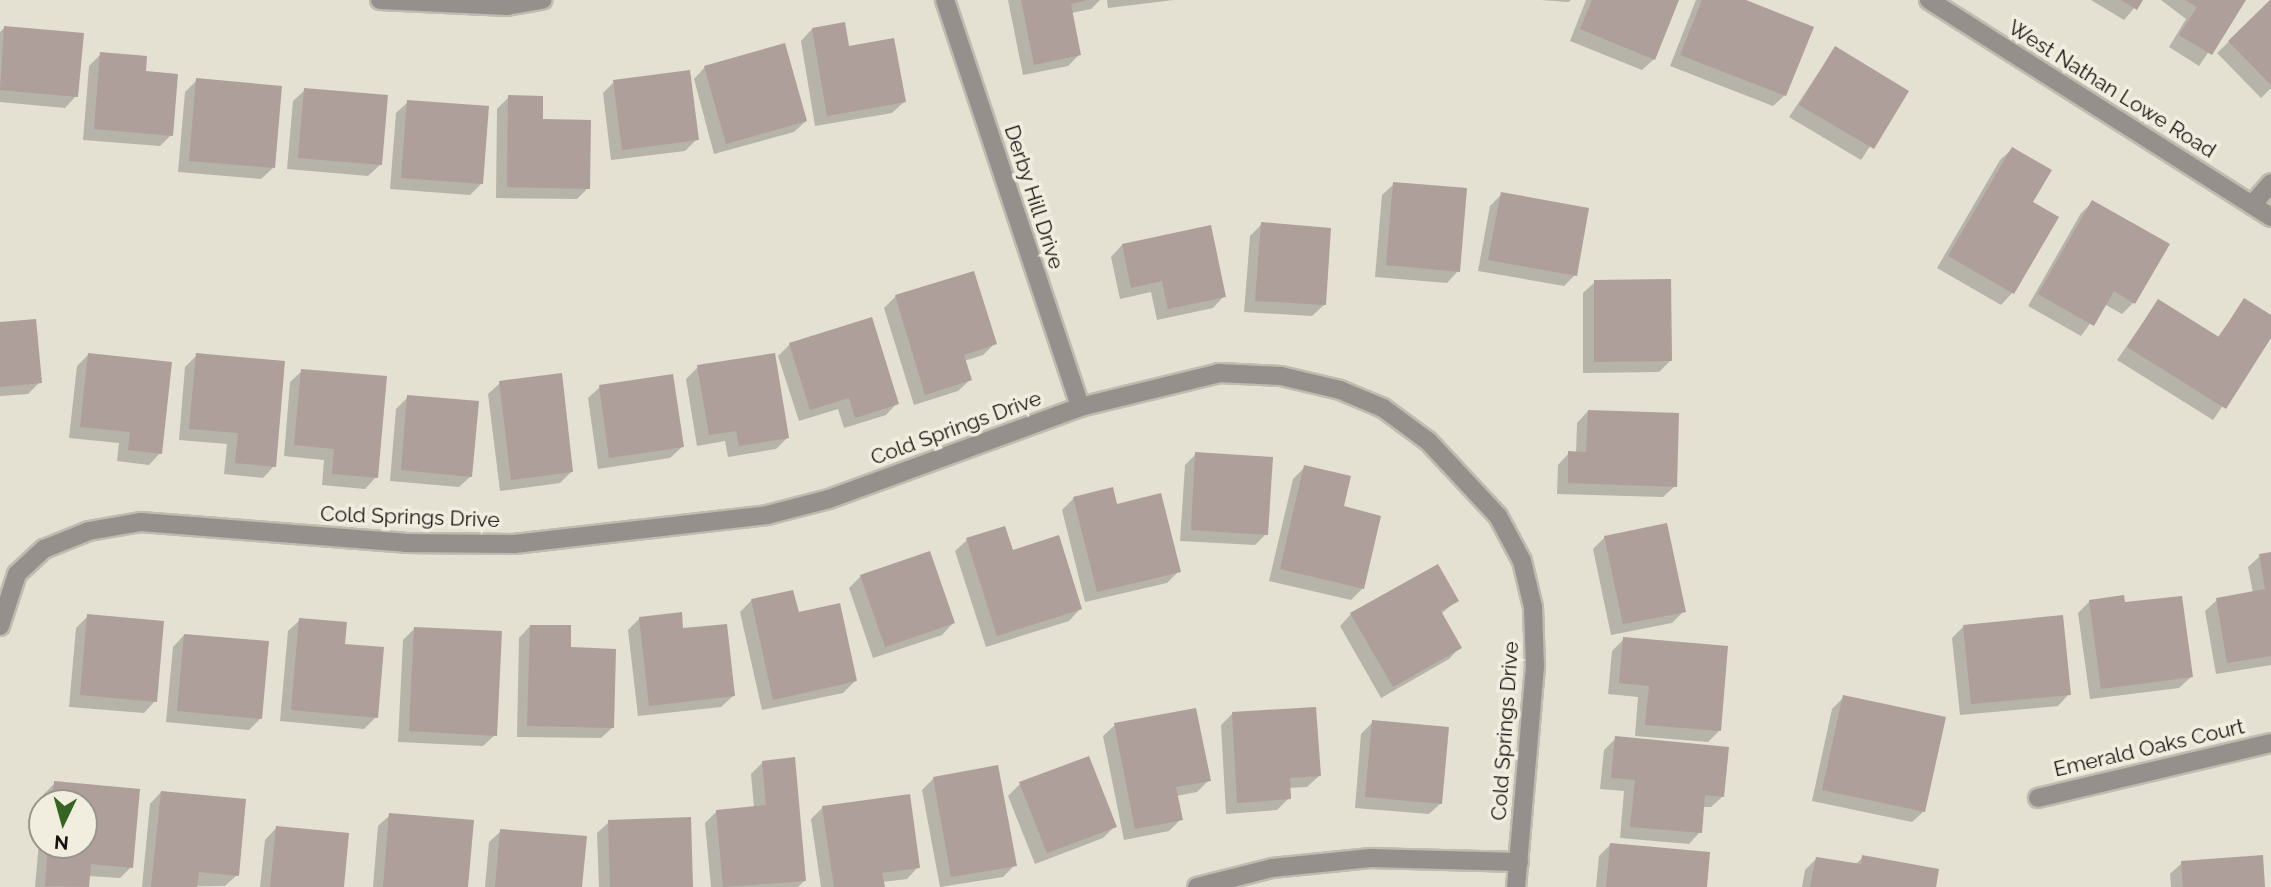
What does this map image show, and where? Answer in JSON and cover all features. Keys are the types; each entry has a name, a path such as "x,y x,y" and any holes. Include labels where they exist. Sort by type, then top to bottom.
{"street":[{"path":"380,0 507,6 542,0"},
{"name":"Derby Hill Drive","path":"945,0 1080,408"},
{"name":"West Nathan Lowe Road","path":"1929,0 2271,217"},
{"path":"2252,205 2271,183"},
{"name":"Cold Springs Drive","path":"0,626 17,574 44,549 89,531 141,522 405,543 514,544 767,515 829,499 1080,408 1219,373 1281,376 1339,390 1383,408 1428,441 1498,516 1522,561 1533,607 1535,666 1516,887"},
{"name":"Emerald Oaks Court","path":"2038,798 2271,743"},
{"path":"1197,887 1272,868 1370,858 1518,862"}],"building":[{"path":"1021,0 1087,0 1071,4 1081,55 1034,65"},
{"path":"1592,0 1679,0 1655,60 1580,29"},
{"path":"1702,0 1746,0 1814,27 1786,96 1680,55"},
{"path":"2121,0 2143,0 2137,10"},
{"path":"2185,0 2246,0 2212,55 2179,35 2197,7"},
{"path":"2271,0 2271,85 2228,41"},
{"path":"845,22 849,46 894,38 906,102 827,116 812,28"},
{"path":"4,26 84,33 78,97 0,90"},
{"path":"785,43 807,121 726,144 704,66"},
{"path":"1835,46 1909,91 1874,149 1799,105"},
{"path":"100,52 147,56 146,71 178,74 173,136 94,129"},
{"path":"690,70 699,140 622,150 613,80"},
{"path":"196,78 282,86 275,168 189,161"},
{"path":"304,88 388,95 382,165 298,158"},
{"path":"508,95 543,96 543,119 591,120 590,189 507,187"},
{"path":"407,100 489,106 483,184 401,178"},
{"path":"2012,147 2052,170 2033,202 2059,217 2014,294 1948,256"},
{"path":"1393,182 1467,188 1460,272 1386,265"},
{"path":"1501,192 1589,208 1577,276 1488,260"},
{"path":"2092,200 2170,244 2135,304 2114,291 2094,326 2038,294"},
{"path":"1261,222 1331,228 1326,305 1255,301"},
{"path":"1211,225 1226,297 1168,309 1162,281 1131,288 1122,244"},
{"path":"974,271 997,344 964,355 972,380 925,395 895,295"},
{"path":"1671,279 1672,361 1594,362 1594,280"},
{"path":"2244,298 2271,315 2271,338 2226,409 2127,347 2158,299 2219,337"},
{"path":"872,317 899,404 855,418 849,398 810,410 789,343"},
{"path":"36,319 42,383 0,387 0,322"},
{"path":"88,353 172,362 162,454 128,450 130,432 80,427"},
{"path":"196,353 285,361 276,467 235,463 238,433 189,429"},
{"path":"775,353 789,438 739,446 736,431 709,435 697,365"},
{"path":"301,369 387,376 378,478 332,474 334,449 294,445"},
{"path":"562,373 573,472 511,480 499,381"},
{"path":"673,374 684,447 609,458 599,385"},
{"path":"407,395 479,401 472,477 401,470"},
{"path":"1588,410 1679,413 1677,487 1568,483 1568,451 1586,452"},
{"path":"1195,452 1273,457 1268,535 1191,530"},
{"path":"1304,465 1351,476 1344,506 1381,516 1364,589 1280,569"},
{"path":"1113,487 1117,504 1161,493 1181,572 1097,592 1073,497"},
{"path":"1667,523 1686,612 1623,624 1604,536"},
{"path":"1005,526 1013,550 1059,535 1082,609 997,636 966,538"},
{"path":"930,551 955,623 885,647 860,575"},
{"path":"2271,552 2271,656 2227,663 2216,598 2265,589 2259,554"},
{"path":"1438,564 1459,601 1441,611 1462,648 1393,687 1350,613"},
{"path":"793,590 799,612 840,603 857,681 773,700 751,599"},
{"path":"2124,595 2125,602 2182,596 2193,677 2101,689 2089,600"},
{"path":"682,612 683,628 727,624 735,696 649,706 639,617"},
{"path":"87,614 164,621 157,702 80,695"},
{"path":"2063,615 2071,695 1971,704 1963,625"},
{"path":"299,618 347,622 345,644 384,647 378,718 291,710"},
{"path":"530,625 571,625 571,647 616,649 614,728 527,726"},
{"path":"414,627 502,631 497,736 409,731"},
{"path":"184,634 269,641 262,719 177,711"},
{"path":"1623,637 1728,646 1721,731 1645,725 1649,686 1619,683"},
{"path":"1843,695 1946,717 1925,812 1822,790"},
{"path":"1316,707 1321,776 1290,778 1291,799 1237,803 1232,712"},
{"path":"1196,708 1211,781 1176,787 1183,820 1135,829 1114,723"},
{"path":"1372,720 1449,727 1442,804 1365,797"},
{"path":"1615,736 1729,747 1724,797 1705,795 1702,833 1630,827 1635,780 1611,778"},
{"path":"1089,756 1117,827 1047,853 1019,782"},
{"path":"795,757 806,881 723,887 716,810 766,805 762,761"},
{"path":"998,765 1017,866 951,877 933,777"},
{"path":"54,781 140,789 133,868 91,864 89,887 45,886 47,859 98,859 98,789 53,789"},
{"path":"161,791 246,799 239,876 199,872 197,887 151,887"},
{"path":"910,794 920,868 882,873 885,887 834,887 822,806"},
{"path":"389,813 474,820 468,887 383,887"},
{"path":"691,817 693,887 610,887 608,820"},
{"path":"276,826 349,833 344,887 270,887"},
{"path":"500,829 587,836 582,887 495,887"},
{"path":"1610,843 1710,852 1707,887 1606,887"},
{"path":"1862,855 1939,869 1936,887 1810,887 1816,857 1861,864"},
{"path":"2263,855 2265,887 2183,887 2181,861"}]}
